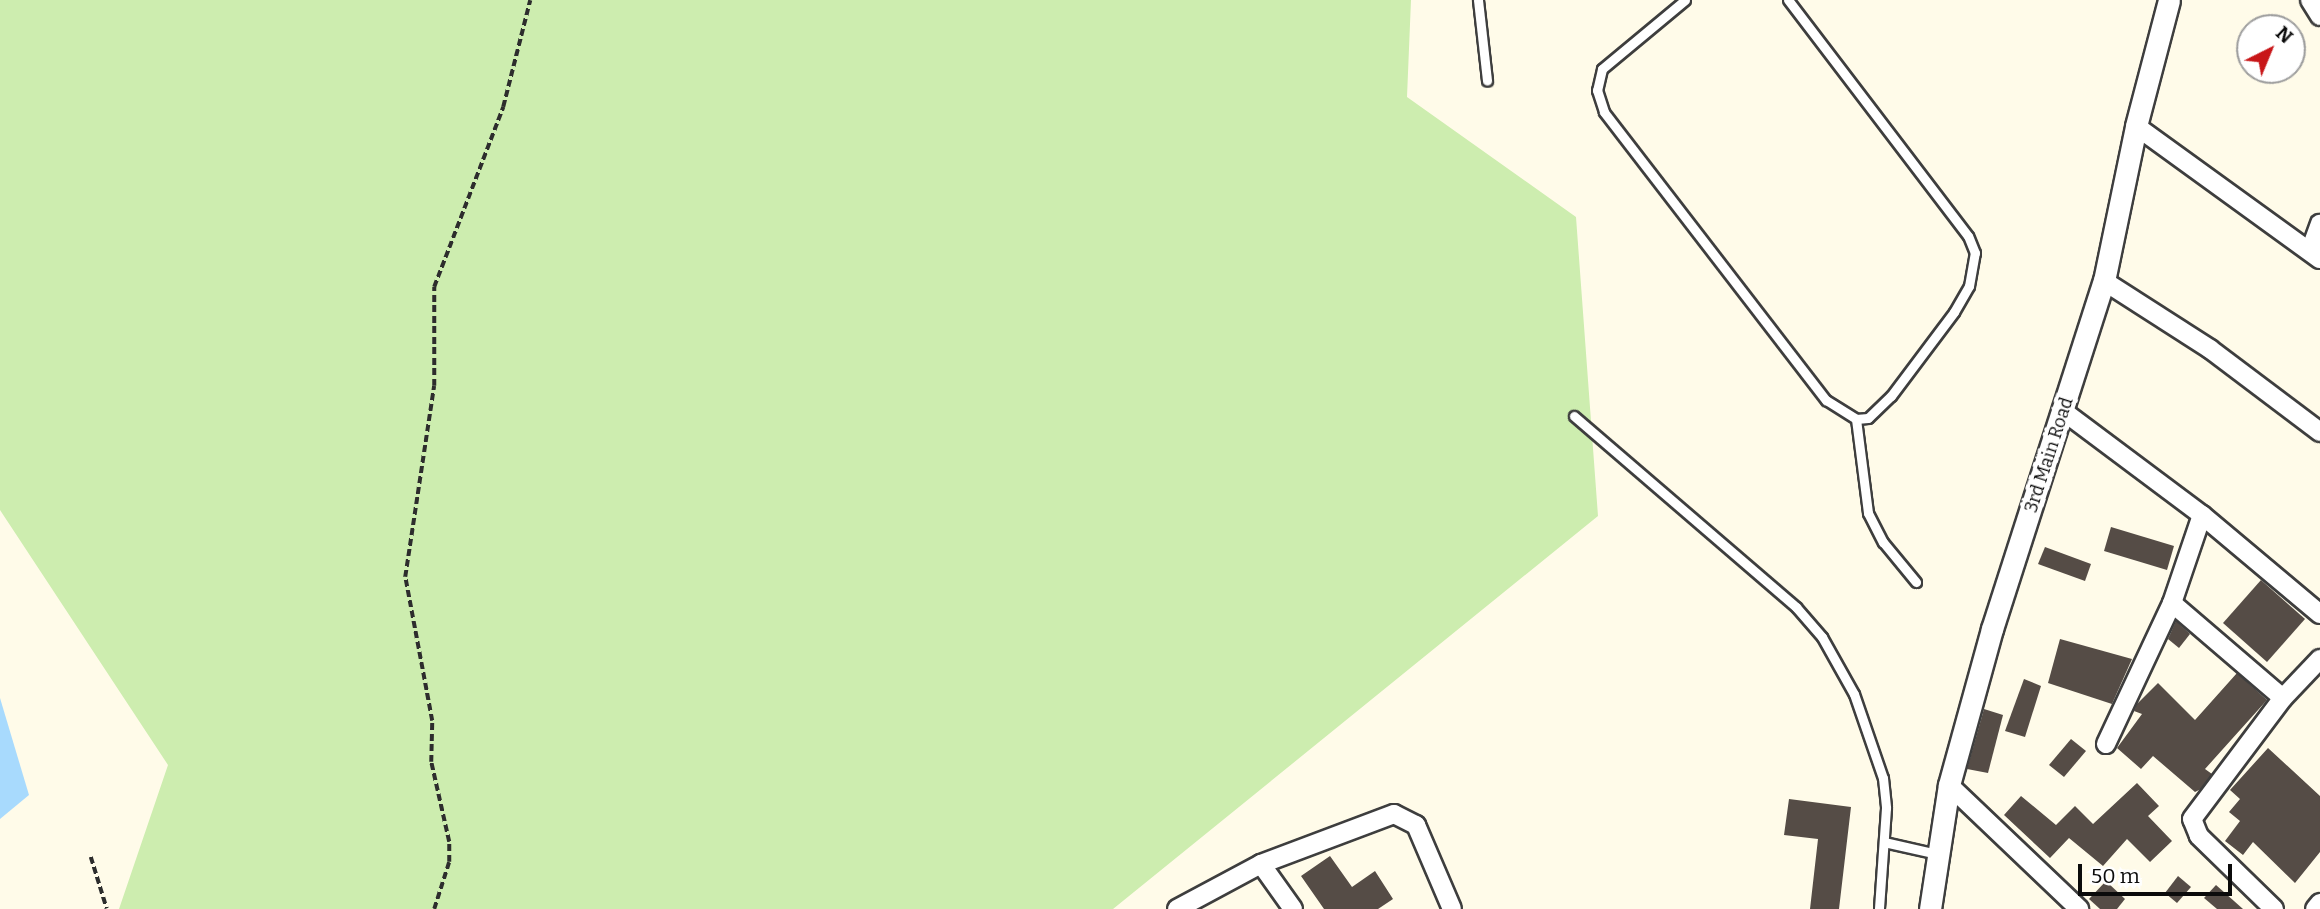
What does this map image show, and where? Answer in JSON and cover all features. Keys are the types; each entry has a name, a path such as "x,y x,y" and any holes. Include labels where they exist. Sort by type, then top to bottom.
{"street":[{"name":"3rd Main Road","path":"1930,909 1949,785 1992,629 2104,281 2136,126 2169,0"},
{"path":"2310,0 2320,16"},
{"path":"2136,126 2315,255 2320,224"},
{"path":"2104,281 2210,349 2320,432"},
{"path":"2063,411 2202,515 2320,614"},
{"path":"2106,744 2172,603 2202,515"},
{"path":"2172,603 2283,698"},
{"path":"2274,909 2199,836 2192,819 2196,810 2283,698 2320,659"},
{"path":"1949,785 2079,909"},
{"path":"1177,909 1261,864 1385,816 1403,815 1422,836 1452,909"},
{"path":"1261,864 1293,909"},
{"path":"2315,909 2320,903"}],"lane":[{"path":"1478,0 1487,80"},
{"path":"1685,0 1602,69 1597,90 1604,112 1826,400 1856,419"},
{"path":"1788,0 1968,236 1975,253 1969,286 1954,312 1877,412 1856,419"},
{"path":"1574,416 1796,607 1822,636 1854,694 1883,778 1884,842 1879,909"},
{"path":"1856,419 1868,513 1883,542 1916,582"},
{"path":"1884,842 1938,854"}],"path":[{"path":"434,909 449,862 449,842 431,762 432,721 405,577 434,386 433,287 503,107 530,0"},
{"path":"91,857 107,909"}],"green space":[{"path":"0,0 1411,0 1407,97 1576,217 1598,516 1113,909 119,909 168,765 0,510"}],"water":[{"path":"0,698 29,795 0,819"}],"building":[{"path":"2111,527 2174,546 2167,570 2104,551"},
{"path":"2045,547 2091,564 2085,581 2038,564"},
{"path":"2261,580 2305,619 2267,662 2223,623"},
{"path":"2176,621 2190,634 2179,648 2168,639"},
{"path":"2060,639 2132,659 2112,704 2048,683"},
{"path":"2237,673 2267,700 2205,769 2212,774 2201,789 2195,792 2153,756 2141,769 2117,748 2142,714 2134,711 2137,704 2158,683 2195,720"},
{"path":"2024,679 2041,686 2025,737 2005,731"},
{"path":"1984,709 2003,715 1988,773 1967,769"},
{"path":"2071,739 2086,751 2064,777 2049,765"},
{"path":"2268,748 2320,796 2320,852 2295,883 2253,842 2243,855 2225,841 2240,821 2229,812 2240,799 2230,790"},
{"path":"2137,783 2159,806 2148,816 2172,841 2150,862 2127,839 2103,866 2069,838 2050,858 2004,815 2021,796 2056,825 2075,806 2093,824"},
{"path":"1789,799 1851,807 1839,909 1810,909 1818,839 1784,835"},
{"path":"1330,856 1352,887 1375,871 1393,899 1378,909 1324,909 1301,876"},
{"path":"2178,876 2191,887 2177,903 2165,893"},
{"path":"2106,881 2125,899 2117,909 2100,909 2089,899"},
{"path":"2216,885 2243,909 2217,909 2204,898"}]}
